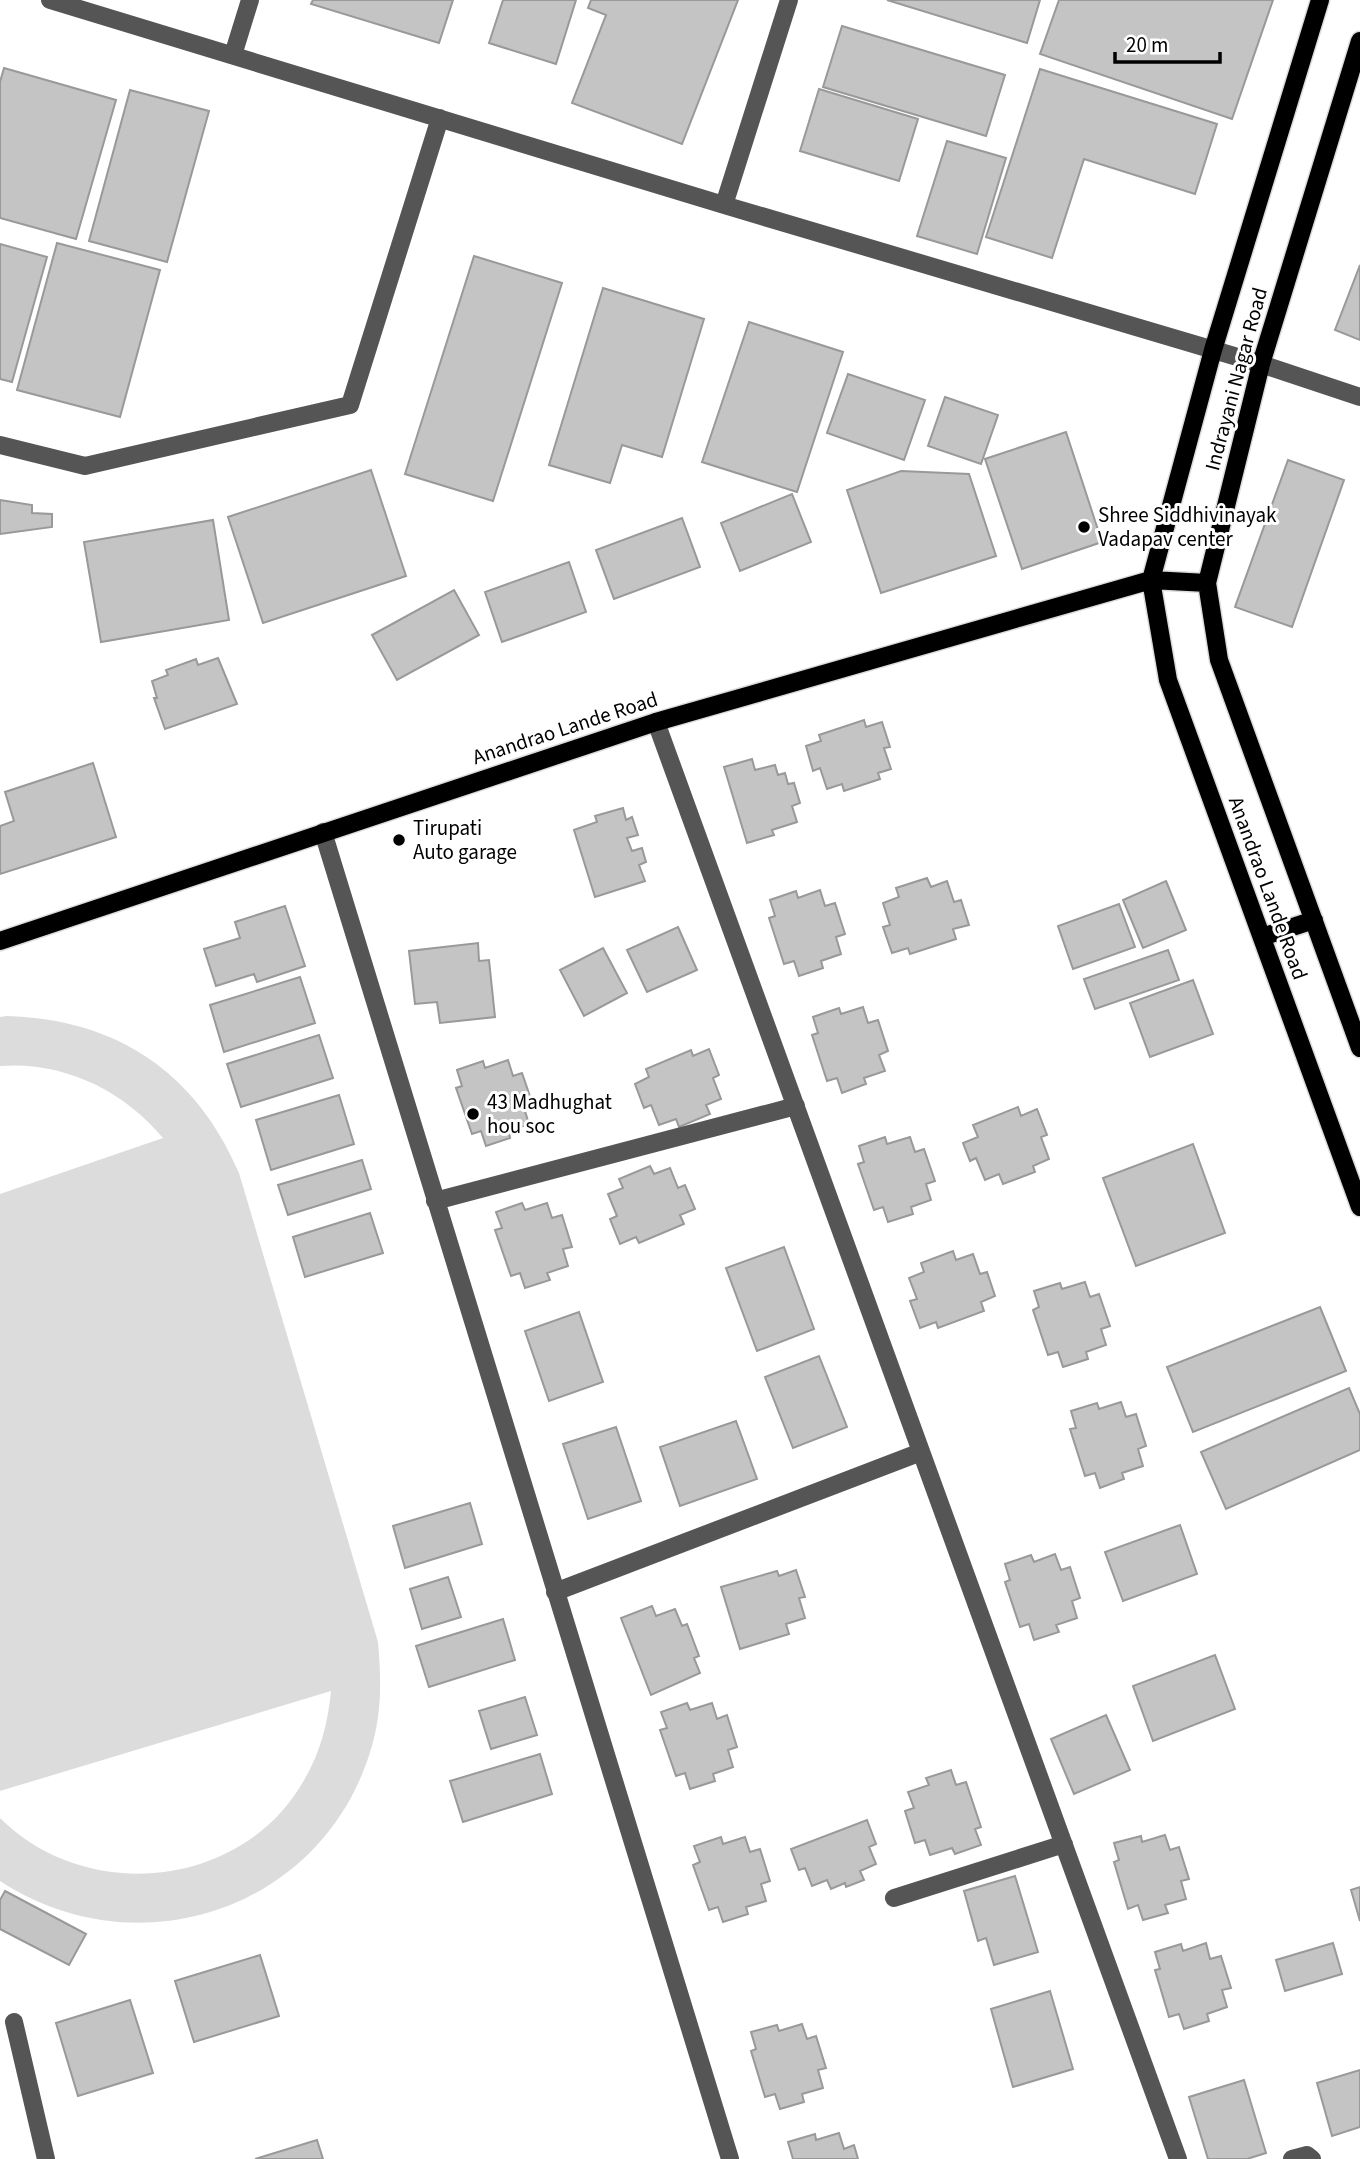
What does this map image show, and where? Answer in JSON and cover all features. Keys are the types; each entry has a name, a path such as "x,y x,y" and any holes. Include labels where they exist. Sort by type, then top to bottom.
{"main road":[{"name":"Indrayani Nagar Road","path":"1151,580 1213,350 1320,0"},
{"name":"Indrayani Nagar Road","path":"1360,41 1261,364 1207,583 1219,660 1360,1048"},
{"name":"Anandrao Lande Road","path":"0,941 656,722 1151,580 1207,583"},
{"name":"Anandrao Lande Road","path":"1151,580 1168,680 1360,1207"},
{"path":"1262,937 1314,920"}],"street":[{"path":"50,0 724,205 1261,364 1360,397"},
{"path":"233,55 250,0"},
{"path":"724,205 789,0"},
{"path":"0,445 86,466 350,405 440,118"},
{"path":"656,722 1178,2159"},
{"path":"323,832 730,2159"},
{"path":"435,1201 796,1106"},
{"path":"555,1592 921,1452"},
{"path":"894,1898 1064,1844"},
{"path":"14,2022 46,2159"},
{"path":"1292,2159 1307,2155 1312,2159"}],"shaded area":[{"path":"0,1017 46,1019 117,1040 148,1058 175,1080 200,1106 221,1137 239,1173 378,1642 380,1692 373,1742 350,1799 316,1846 273,1883 223,1908 168,1921 112,1921 55,1908 0,1881 0,1818 35,1846 75,1864 117,1873 160,1872 203,1863 242,1845 276,1818 303,1782 322,1738 331,1691 0,1791 0,1194 163,1138 130,1106 90,1082 46,1068 0,1066"}],"building":[{"path":"313,0 453,0 439,43 311,4"},
{"path":"503,0 576,0 556,64 489,43"},
{"path":"591,0 738,0 682,144 572,103 606,15 588,8"},
{"path":"887,0 1040,0 1027,43"},
{"path":"1059,0 1273,0 1232,119 1040,54"},
{"path":"842,26 1005,75 986,136 823,87"},
{"path":"4,68 116,100 76,239 0,218 0,82"},
{"path":"1040,69 1217,124 1195,194 1084,159 1052,258 986,237"},
{"path":"819,89 918,119 899,181 800,151"},
{"path":"130,90 209,111 167,262 89,241"},
{"path":"947,141 1006,158 977,254 917,236"},
{"path":"57,243 160,270 120,417 17,390"},
{"path":"0,244 47,257 12,382 0,379"},
{"path":"474,256 562,283 493,501 405,474"},
{"path":"1360,265 1360,340 1335,330"},
{"path":"603,288 704,319 662,457 622,445 610,483 549,465"},
{"path":"749,322 843,352 797,492 702,462"},
{"path":"848,374 925,400 904,460 827,433"},
{"path":"945,397 998,415 981,464 928,446"},
{"path":"1066,432 1102,542 1022,569 985,459"},
{"path":"1288,460 1344,480 1292,627 1235,607"},
{"path":"371,470 406,576 263,623 228,517"},
{"path":"901,471 969,474 996,556 881,593 847,490"},
{"path":"792,494 811,542 740,571 721,523"},
{"path":"0,500 32,505 32,513 52,514 52,527 0,534"},
{"path":"682,518 700,567 614,599 596,550"},
{"path":"213,520 229,620 101,642 84,542"},
{"path":"569,562 586,612 502,642 485,592"},
{"path":"454,590 479,635 397,680 372,635"},
{"path":"218,658 237,704 165,729 154,698 157,698 152,681 168,675 166,670 196,659 198,665"},
{"path":"864,720 866,727 882,722 890,747 884,748 891,769 878,773 880,779 844,791 842,784 827,789 820,768 813,771 806,746 821,741 819,735"},
{"path":"752,759 755,770 775,765 778,775 785,773 788,784 794,783 800,803 792,806 797,822 772,830 774,835 747,843 724,767"},
{"path":"93,763 116,837 0,874 0,826 14,821 5,792"},
{"path":"623,808 626,820 632,817 638,835 627,838 632,851 642,848 646,862 639,865 645,881 595,897 574,830 597,822 595,816"},
{"path":"927,878 931,887 947,881 954,902 961,900 969,925 953,929 956,939 910,954 908,948 892,953 883,927 890,925 883,903 899,897 896,888"},
{"path":"1166,881 1186,930 1143,948 1123,900"},
{"path":"820,890 825,906 835,903 845,934 836,937 841,954 821,961 823,968 799,976 794,961 784,964 769,918 775,916 770,900 796,891 798,898"},
{"path":"1119,904 1135,947 1073,969 1058,926"},
{"path":"285,906 305,966 257,982 254,974 216,986 204,949 240,938 235,922"},
{"path":"678,927 697,970 647,992 627,950"},
{"path":"478,943 479,961 489,960 495,1017 440,1023 437,1002 415,1004 409,951"},
{"path":"603,948 627,993 584,1016 560,970"},
{"path":"1168,950 1179,980 1095,1009 1084,979"},
{"path":"300,977 315,1023 224,1052 210,1005"},
{"path":"1193,980 1213,1034 1150,1057 1130,1003"},
{"path":"863,1007 868,1023 878,1020 888,1051 879,1055 885,1071 864,1078 866,1084 842,1093 837,1078 827,1081 812,1035 818,1033 813,1017 839,1008 841,1014"},
{"path":"319,1035 333,1078 241,1107 227,1064"},
{"path":"709,1049 719,1075 713,1078 721,1099 706,1105 710,1114 679,1127 676,1119 659,1125 651,1105 644,1108 635,1084 649,1077 646,1069 691,1050 693,1056"},
{"path":"508,1060 513,1076 522,1073 533,1105 524,1108 529,1124 509,1131 510,1138 486,1146 481,1131 472,1134 456,1088 462,1086 457,1070 483,1061 485,1068"},
{"path":"339,1095 354,1144 271,1170 256,1120"},
{"path":"1018,1107 1021,1116 1037,1109 1047,1135 1041,1137 1049,1159 1033,1166 1035,1172 1003,1184 999,1174 985,1180 976,1158 970,1161 963,1143 978,1137 973,1125"},
{"path":"885,1137 887,1144 910,1137 915,1152 924,1149 935,1181 926,1184 931,1200 911,1207 913,1214 888,1222 883,1207 874,1210 858,1164 864,1162 859,1146"},
{"path":"1193,1144 1225,1233 1136,1266 1103,1178"},
{"path":"362,1160 371,1189 288,1215 278,1185"},
{"path":"650,1166 654,1174 670,1168 678,1188 685,1185 695,1209 680,1215 684,1224 639,1243 636,1237 620,1244 610,1219 617,1216 608,1194 623,1188 619,1179"},
{"path":"522,1203 525,1210 547,1203 552,1218 562,1215 572,1247 563,1249 568,1266 547,1273 550,1280 525,1288 520,1273 511,1276 495,1230 502,1228 496,1212"},
{"path":"370,1213 383,1253 305,1277 293,1237"},
{"path":"784,1247 814,1329 757,1351 726,1268"},
{"path":"953,1251 956,1260 973,1254 980,1274 987,1272 995,1296 981,1302 984,1311 938,1328 936,1322 920,1328 910,1301 917,1299 909,1278 924,1272 921,1263"},
{"path":"1085,1282 1090,1297 1099,1294 1110,1326 1101,1329 1106,1345 1086,1352 1088,1359 1063,1367 1058,1352 1048,1355 1033,1310 1039,1307 1034,1291 1060,1283 1062,1289"},
{"path":"1320,1307 1346,1371 1193,1432 1167,1367"},
{"path":"579,1312 603,1382 549,1401 525,1331"},
{"path":"819,1356 847,1427 793,1448 765,1377"},
{"path":"1349,1388 1360,1414 1360,1450 1226,1509 1201,1452"},
{"path":"1121,1402 1126,1417 1136,1414 1146,1446 1138,1449 1143,1466 1122,1473 1124,1479 1100,1488 1095,1473 1085,1476 1070,1429 1076,1428 1071,1411 1097,1403 1099,1409"},
{"path":"736,1421 757,1479 680,1506 660,1447"},
{"path":"616,1427 641,1501 588,1519 563,1444"},
{"path":"470,1503 482,1544 405,1568 393,1526"},
{"path":"1180,1525 1197,1574 1123,1601 1105,1552"},
{"path":"1055,1554 1061,1570 1070,1567 1080,1598 1072,1601 1077,1618 1056,1625 1059,1632 1034,1640 1029,1624 1020,1627 1005,1582 1010,1580 1005,1564 1031,1555 1034,1562"},
{"path":"796,1570 805,1597 799,1598 805,1618 786,1624 789,1634 740,1649 721,1587 777,1571 779,1576"},
{"path":"448,1577 461,1617 422,1629 410,1589"},
{"path":"652,1606 656,1616 675,1609 682,1626 687,1624 699,1656 694,1658 700,1673 651,1695 621,1618"},
{"path":"503,1619 515,1660 429,1687 416,1646"},
{"path":"1215,1655 1235,1709 1153,1741 1133,1686"},
{"path":"525,1697 537,1735 491,1749 479,1711"},
{"path":"687,1703 690,1710 712,1703 717,1719 727,1715 737,1747 728,1750 733,1767 713,1774 715,1781 690,1789 685,1773 676,1776 660,1730 667,1728 661,1712"},
{"path":"1106,1715 1130,1770 1074,1794 1051,1739"},
{"path":"540,1754 552,1794 463,1822 450,1781"},
{"path":"951,1770 956,1785 966,1782 981,1827 975,1829 981,1845 955,1854 952,1848 930,1855 925,1840 915,1843 905,1811 914,1808 908,1792 929,1785 926,1778"},
{"path":"867,1820 876,1844 869,1847 876,1864 860,1871 864,1880 846,1887 845,1883 831,1889 827,1880 812,1886 805,1868 799,1870 791,1849"},
{"path":"1165,1835 1170,1850 1179,1847 1189,1879 1181,1881 1186,1899 1165,1905 1168,1913 1143,1920 1138,1905 1128,1909 1114,1862 1119,1860 1114,1843 1141,1836 1142,1842"},
{"path":"721,1837 723,1844 745,1837 750,1852 760,1849 770,1881 761,1884 766,1901 746,1907 748,1914 723,1922 718,1907 709,1910 693,1865 700,1862 694,1846"},
{"path":"1015,1876 1038,1952 994,1965 986,1938 978,1941 964,1891"},
{"path":"1360,1887 1360,1921 1351,1890"},
{"path":"5,1891 86,1934 69,1965 0,1929 0,1900"},
{"path":"1206,1943 1210,1959 1221,1956 1231,1988 1222,1990 1227,2007 1207,2014 1209,2021 1184,2029 1179,2014 1169,2017 1155,1970 1160,1969 1155,1952 1181,1944 1183,1951"},
{"path":"1333,1943 1342,1974 1285,1991 1276,1960"},
{"path":"260,1955 279,2016 194,2042 175,1981"},
{"path":"1050,1991 1073,2069 1013,2087 991,2009"},
{"path":"130,2000 153,2073 78,2096 56,2023"},
{"path":"802,2024 807,2039 816,2036 826,2068 818,2070 823,2088 802,2094 804,2102 780,2109 775,2094 765,2097 751,2051 756,2049 751,2032 777,2025 779,2031"},
{"path":"1360,2070 1360,2127 1332,2136 1317,2083"},
{"path":"1244,2080 1266,2153 1247,2159 1208,2159 1189,2097"},
{"path":"839,2133 844,2149 854,2145 858,2159 793,2159 788,2142 815,2134 816,2140"},
{"path":"317,2140 323,2159 255,2159"}],"place":[{"name":"Shree Siddhivinayak Vadapav center","path":"1084,527"},
{"name":"Tirupati Auto garage","path":"399,840"},
{"name":"43 Madhughat hou soc","path":"473,1114"}]}
